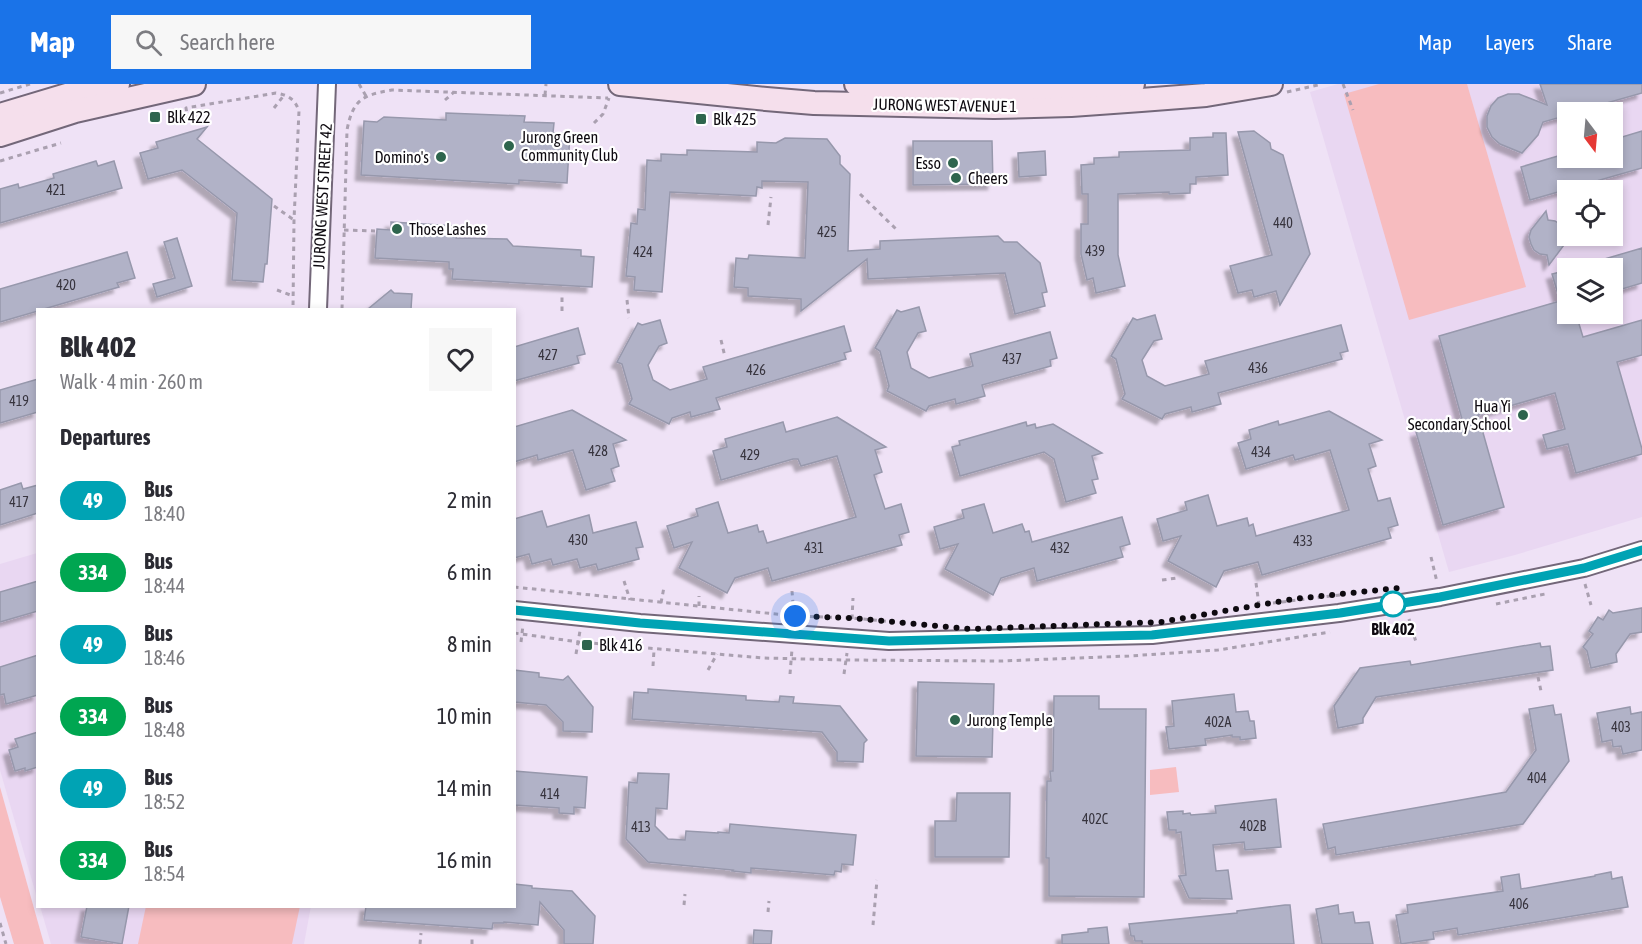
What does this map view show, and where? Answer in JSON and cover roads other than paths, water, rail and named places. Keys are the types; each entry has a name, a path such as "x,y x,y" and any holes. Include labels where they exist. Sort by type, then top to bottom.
{"street":[{"path":"0,115 70,94 118,84"},
{"path":"0,135 75,111 194,84"},
{"name":"JURONG WEST STREET 42","path":"318,308 327,84"},
{"name":"JURONG WEST AVENUE 1","path":"856,84 993,88 1133,84"},
{"name":"JURONG WEST AVENUE 1","path":"614,93 814,103 994,107 1141,100 1206,94 1271,84"},
{"path":"516,610 640,623 889,641 1152,635 1340,613 1440,597 1584,568 1642,550"}],"place":[{"name":"Blk 422","path":"155,117"},
{"name":"Blk 425","path":"701,119"},
{"name":"Jurong Green Community Club","path":"509,146"},
{"name":"Domino's","path":"441,157"},
{"name":"Esso","path":"953,163"},
{"name":"Cheers","path":"956,178"},
{"name":"Those Lashes","path":"397,229"},
{"name":"Hua Yi Secondary School","path":"1523,415"},
{"name":"Blk 402","path":"1393,604"},
{"name":"Blk 416","path":"587,645"},
{"name":"Jurong Temple","path":"955,720"}]}
